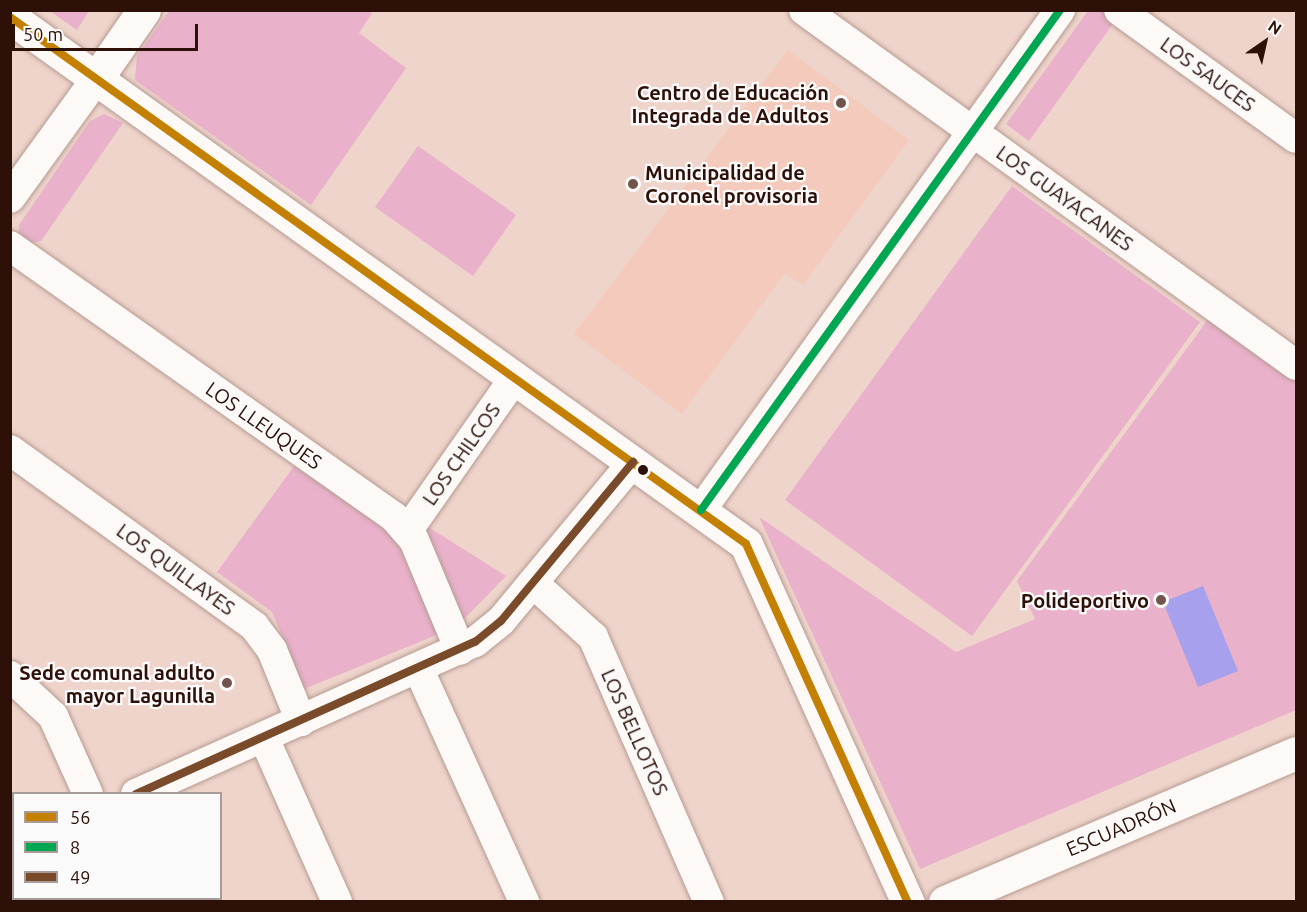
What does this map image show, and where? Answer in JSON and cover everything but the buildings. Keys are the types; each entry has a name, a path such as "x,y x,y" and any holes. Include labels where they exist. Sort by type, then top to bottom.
{"street":[{"path":"10,198 144,10"},
{"name":"LOS GUAYACANES","path":"804,10 1296,364"},
{"path":"700,510 1060,10"},
{"name":"LOS SAUCES","path":"1119,10 1296,138"},
{"path":"10,17 739,538 757,562 908,902"},
{"name":"LOS LLEUQUES","path":"10,246 408,530"},
{"name":"LOS CHILCOS","path":"408,530 515,378"},
{"name":"LOS QUILLAYES","path":"10,450 254,626 272,650 301,721"},
{"path":"141,792 460,650 501,621 633,462"},
{"path":"408,530 460,650"},
{"name":"LOS BELLOTOS","path":"533,583 593,637 709,902"},
{"path":"419,670 524,902"},
{"path":"10,676 53,716 87,792"},
{"path":"264,738 337,902"},
{"name":"ESCUADRÓN","path":"945,902 1296,753"}],"shaded area":[{"path":"50,11 89,11 77,30"},
{"path":"169,11 369,11 372,13 359,33 406,68 311,205 135,80 137,56"},
{"path":"1088,11 1122,11 1029,141 1006,124"},
{"path":"788,50 909,140 803,285 785,273 682,414 574,334"},
{"path":"104,114 123,123 41,241 31,243 19,234 19,225 90,121"},
{"path":"418,146 516,215 473,276 375,207"},
{"path":"1012,186 1200,322 972,636 785,500"},
{"name":"Polideportivo","path":"1209,318 1296,379 1296,710 920,869 759,517 956,652 1035,619 1017,581"},
{"path":"302,455 422,523 506,576 467,616 444,632 304,689 272,612 217,572"},
{"path":"1203,586 1238,671 1198,687 1163,602"}],"transit line":[{"name":"8","path":"701,510 1060,10"},
{"name":"56","path":"10,17 746,544 908,902"},
{"name":"49","path":"140,792 475,642 501,621 633,462"}],"place":[{"name":"Centro de Educación Integrada de Adultos","path":"841,103"},
{"name":"Municipalidad de Coronel provisoria","path":"633,184"},
{"name":"Polideportivo","path":"1161,600"},
{"name":"Sede comunal adulto mayor Lagunilla","path":"227,683"}]}
